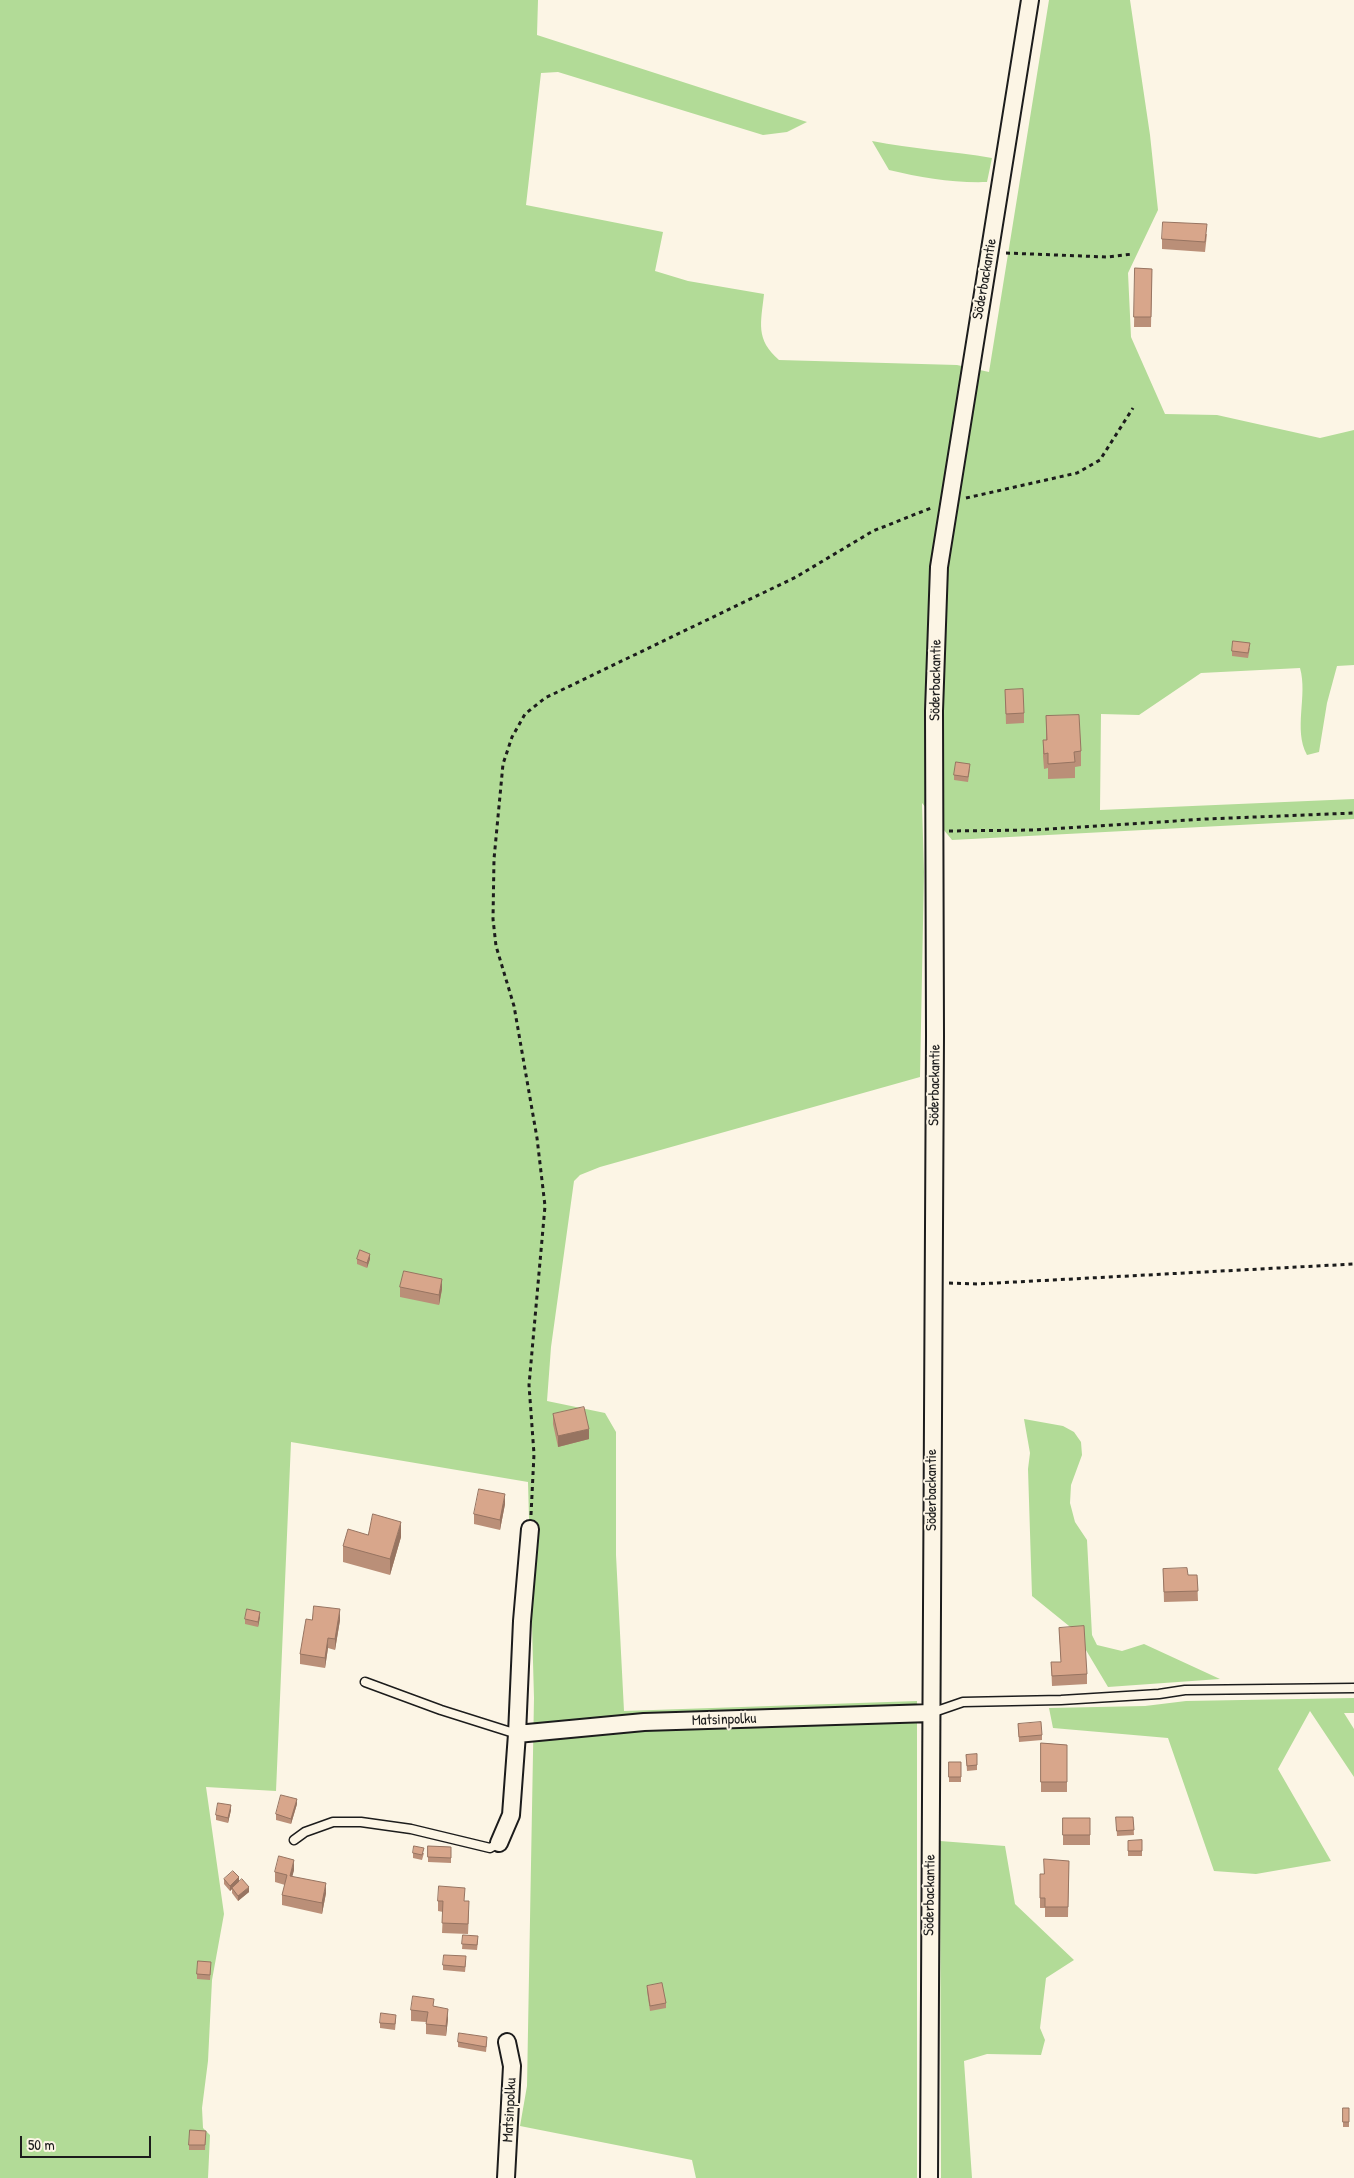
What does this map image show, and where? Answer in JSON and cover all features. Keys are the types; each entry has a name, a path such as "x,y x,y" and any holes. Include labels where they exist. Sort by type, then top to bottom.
{"street":[{"name":"Söderbackantie","path":"929,2178 936,830 934,711 939,567 1030,0"},
{"path":"500,1844 511,1815 530,1529"},
{"name":"Matsinpolku","path":"517,1734 644,1722 931,1712"},
{"name":"Matsinpolku","path":"506,2178 512,2066 507,2042"}],"lane":[{"path":"365,1682 441,1710 517,1734"},
{"path":"931,1712 963,1702 1061,1700 1159,1694 1185,1690 1354,1688"},
{"path":"294,1840 312,1830 333,1822 342,1822 411,1829 490,1848 500,1844"}],"path":[{"path":"991,251 1107,257 1133,254"},
{"path":"530,1529 534,1454 529,1385 545,1206 537,1138 514,1006 496,946 493,919 494,859 502,774 512,737 525,714 545,698 796,577 873,531 949,501 1077,473 1100,460 1133,408"},
{"path":"936,830 1034,830 1196,819 1354,812"},
{"path":"933,1283 977,1284 1354,1264"}],"green space":[{"path":"0,0 538,0 537,35 807,122 787,132 763,135 558,72 541,73 526,205 663,232 655,271 688,281 764,294 761,330 766,345 779,360 957,365 989,372 1049,0 1130,0 1150,135 1158,210 1128,273 1131,337 1165,414 1217,415 1320,438 1354,430 1354,665 1337,666 1327,703 1319,752 1307,755 1303,745 1301,734 1302,679 1300,668 1201,673 1139,715 1101,714 1100,810 1354,799 1354,819 952,840 922,803 924,872 920,1077 600,1167 580,1175 574,1181 551,1347 547,1401 605,1413 616,1432 616,1555 624,1711 917,1701 917,2178 696,2178 692,2160 520,2126 527,2086 534,1698 528,1482 291,1442 276,1791 206,1787 224,1914 212,1980 208,2061 202,2108 203,2128 210,2135 208,2178 0,2178"},
{"path":"872,141 992,158 987,182 962,182 889,170"},
{"path":"1024,1419 1063,1426 1074,1432 1081,1442 1082,1455 1071,1485 1070,1503 1075,1522 1087,1540 1092,1635 1097,1645 1122,1651 1144,1644 1220,1679 1108,1687 1074,1630 1032,1596 1028,1469 1030,1453"},
{"path":"1354,1698 1354,1713 1344,1713 1354,1729 1354,1777 1310,1711 1278,1769 1331,1861 1256,1874 1214,1871 1168,1738 1053,1728 1049,1708 1145,1706 1186,1701"},
{"path":"940,1841 1005,1846 1015,1904 1074,1960 1046,1978 1040,2028 1045,2040 1041,2055 987,2054 964,2061 972,2178 941,2178"}],"building":[{"path":"1163,222 1207,224 1205,242 1162,239"},
{"path":"1135,268 1152,269 1151,317 1134,317"},
{"path":"1233,641 1250,643 1248,653 1232,651"},
{"path":"1023,689 1024,713 1006,714 1005,690"},
{"path":"1079,715 1081,751 1074,752 1075,762 1048,764 1048,753 1044,754 1043,740 1047,740 1046,716"},
{"path":"956,762 970,764 968,777 954,775"},
{"path":"360,1250 370,1254 367,1263 357,1259"},
{"path":"404,1271 442,1279 439,1295 400,1287"},
{"path":"584,1407 589,1429 558,1436 553,1414"},
{"path":"479,1489 505,1494 500,1520 474,1514"},
{"path":"373,1514 401,1522 390,1559 343,1546 348,1529 368,1535"},
{"path":"1187,1568 1188,1575 1197,1575 1198,1591 1164,1592 1163,1569"},
{"path":"314,1606 340,1609 335,1639 328,1638 325,1658 300,1654 306,1619 312,1620"},
{"path":"247,1609 260,1612 258,1622 245,1619"},
{"path":"1084,1626 1087,1674 1052,1676 1051,1662 1061,1662 1059,1628"},
{"path":"1041,1722 1042,1735 1019,1737 1018,1724"},
{"path":"1041,1743 1067,1745 1067,1782 1041,1782"},
{"path":"977,1754 977,1765 967,1766 966,1755"},
{"path":"949,1762 961,1762 961,1777 949,1777"},
{"path":"281,1795 297,1799 291,1819 276,1814"},
{"path":"218,1803 231,1805 228,1818 216,1815"},
{"path":"1116,1817 1133,1817 1134,1830 1117,1831"},
{"path":"1063,1818 1090,1818 1090,1835 1063,1835"},
{"path":"1142,1840 1142,1851 1128,1851 1128,1841"},
{"path":"414,1846 424,1848 422,1855 413,1853"},
{"path":"428,1846 451,1847 451,1858 428,1857"},
{"path":"279,1856 294,1860 290,1876 326,1883 322,1903 282,1895 287,1875 275,1872"},
{"path":"1044,1859 1069,1861 1068,1907 1045,1907 1045,1898 1040,1898 1040,1874 1044,1874"},
{"path":"233,1871 239,1877 230,1886 224,1879"},
{"path":"242,1879 249,1887 238,1896 232,1888"},
{"path":"439,1886 465,1888 464,1901 469,1901 468,1924 442,1923 443,1901 438,1901"},
{"path":"463,1935 478,1936 477,1945 462,1944"},
{"path":"444,1955 466,1956 465,1967 443,1965"},
{"path":"198,1961 211,1962 210,1975 197,1974"},
{"path":"662,1983 666,2003 650,2006 647,1986"},
{"path":"413,1996 434,1999 433,2006 448,2009 446,2026 426,2024 428,2012 411,2010"},
{"path":"381,2013 396,2015 395,2024 380,2023"},
{"path":"459,2033 487,2037 486,2047 458,2042"},
{"path":"1343,2108 1349,2108 1349,2122 1343,2122"},
{"path":"190,2130 206,2131 205,2145 189,2145"}]}
